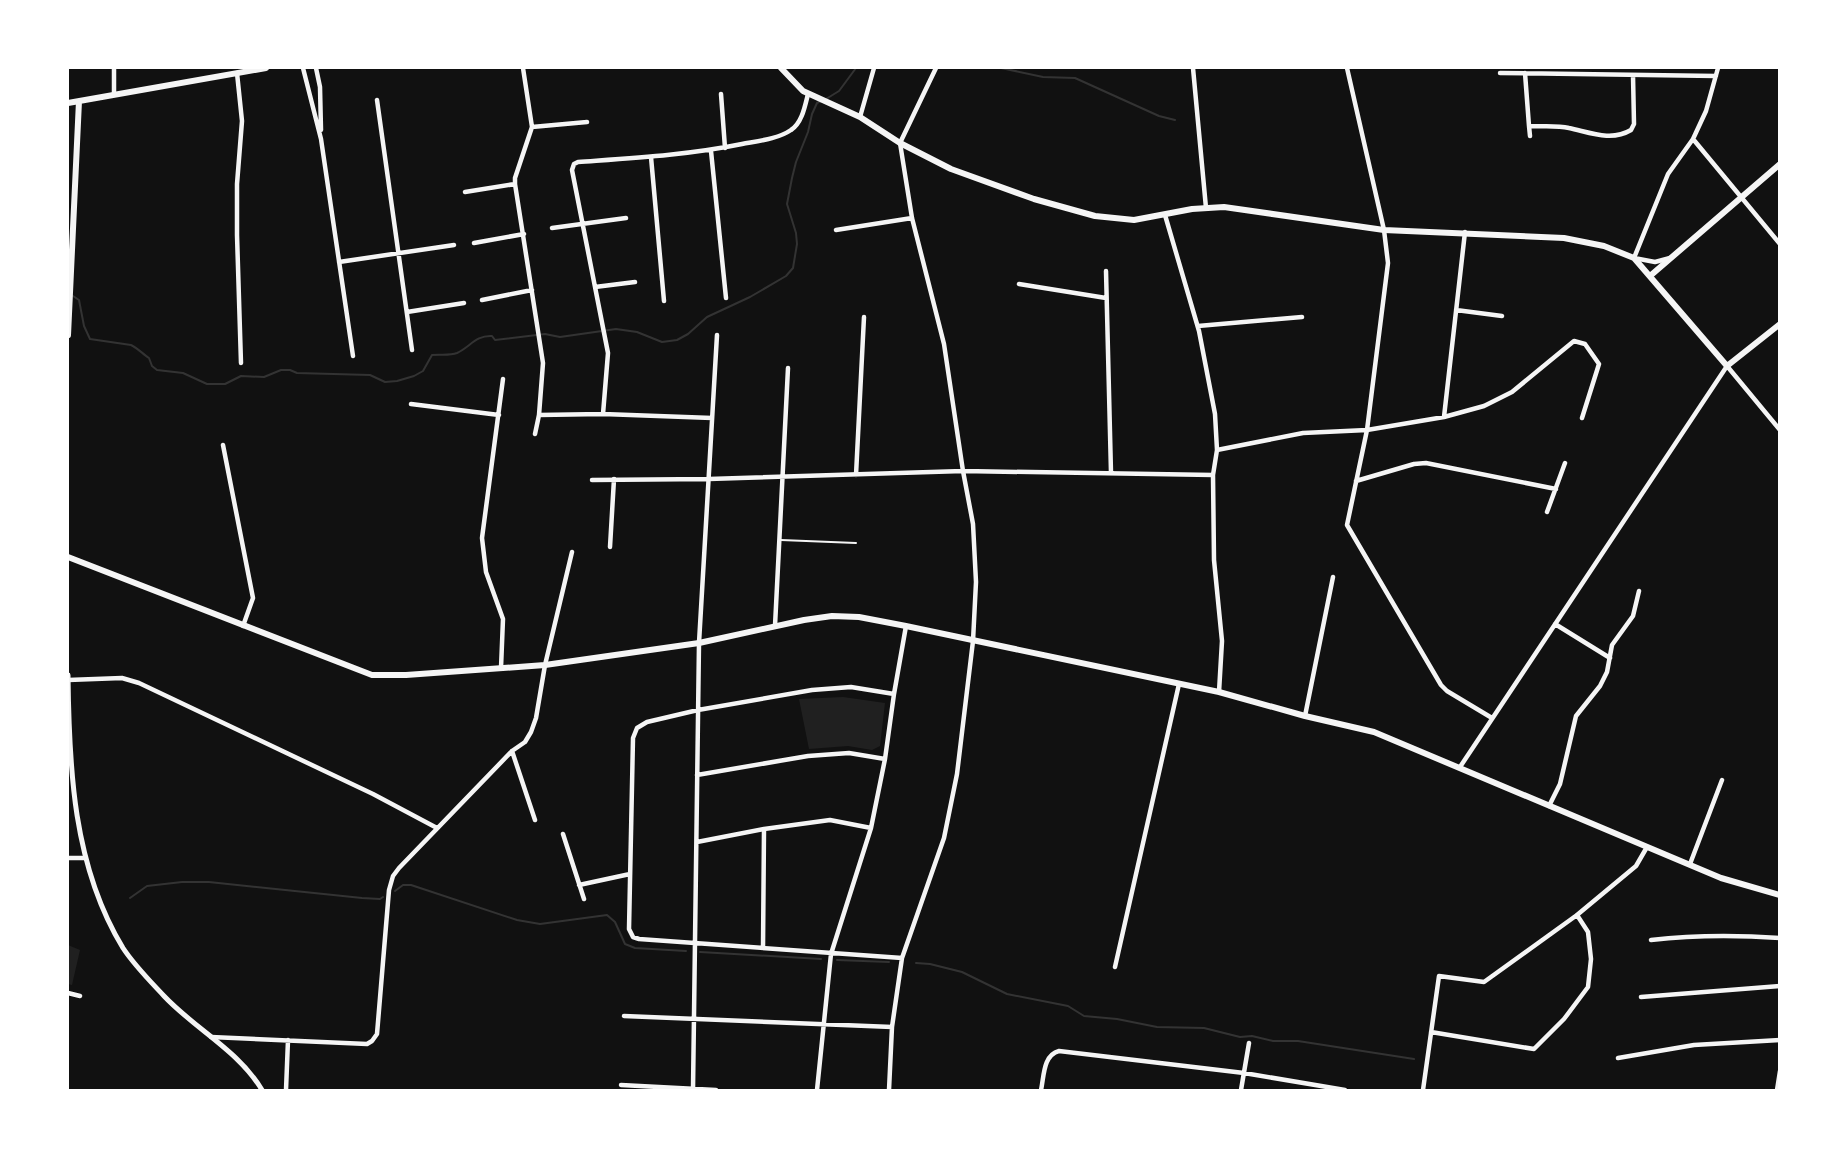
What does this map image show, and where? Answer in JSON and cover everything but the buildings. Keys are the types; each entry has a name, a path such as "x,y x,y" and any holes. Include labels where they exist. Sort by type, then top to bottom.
{"main road":[{"path":"68,103 114,93 266,68"},
{"path":"781,68 795,85 808,94 860,117 900,143 951,169 1034,199 1095,216 1134,220 1224,207 1384,230 1465,232 1580,240 1619,251 1634,258 1727,366 1779,324"},
{"path":"68,335 79,101"},
{"path":"1650,276 1779,164"},
{"path":"68,557 372,675 406,675 545,664 699,643 832,616 859,617 906,626 1219,692 1374,732 1721,878 1779,895"}],"street":[{"path":"114,68 114,93"},
{"path":"303,68 321,139 352,356"},
{"path":"316,68 320,87 321,139"},
{"path":"523,68 532,127 515,184 543,363 539,415 535,434"},
{"path":"860,117 874,68"},
{"path":"889,1090 892,1027 902,958 944,838 957,774 973,641 975,554 973,524 944,344 912,218 900,143 936,68"},
{"path":"1193,68 1206,208"},
{"path":"1347,68 1384,230 1388,263 1367,430 1347,525 1441,685 1492,718"},
{"path":"1670,258 1655,262 1634,258 1668,174 1693,139 1706,111 1718,68"},
{"path":"237,72 242,121 237,184 241,363"},
{"path":"1500,73 1716,76"},
{"path":"1525,73 1530,136"},
{"path":"1530,126 1568,128 1595,135 1626,133 1634,124 1634,75"},
{"path":"721,94 725,148"},
{"path":"603,414 608,353 572,170 574,165 578,162 711,151 762,141 791,130 799,123 808,94"},
{"path":"377,100 412,350"},
{"path":"532,127 587,122"},
{"path":"1693,139 1779,244"},
{"path":"711,151 726,298"},
{"path":"651,157 664,300"},
{"path":"465,192 515,184"},
{"path":"1165,215 1198,326 1215,414 1217,450 1213,475 1214,560 1222,641 1219,692"},
{"path":"552,228 626,218"},
{"path":"836,230 912,218"},
{"path":"1444,417 1465,232"},
{"path":"474,243 524,234"},
{"path":"339,262 454,245"},
{"path":"1106,271 1111,473"},
{"path":"595,287 635,282"},
{"path":"1019,284 1106,298"},
{"path":"482,300 532,290"},
{"path":"407,312 464,303"},
{"path":"1456,310 1502,316"},
{"path":"856,475 864,317"},
{"path":"1198,326 1302,317"},
{"path":"693,1089 699,643 717,335"},
{"path":"1217,450 1303,434 1367,430 1444,417 1484,406 1512,392 1574,341 1585,344 1599,364 1582,418"},
{"path":"1460,767 1727,366 1779,430"},
{"path":"775,626 788,368"},
{"path":"501,668 503,619 486,572 482,538 502,379"},
{"path":"411,404 499,416"},
{"path":"539,415 603,414 712,418"},
{"path":"223,445 253,598 243,626"},
{"path":"1356,481 1414,464 1426,463 1556,489"},
{"path":"1547,512 1565,463"},
{"path":"592,480 709,479 963,471 1213,475"},
{"path":"610,548 614,479"},
{"path":"210,1037 367,1044 377,1035 389,890 393,876 512,751 525,742 531,732 572,552"},
{"path":"1305,716 1333,577"},
{"path":"1550,806 1560,784 1576,716 1600,686 1607,672 1612,645 1633,616 1639,591"},
{"path":"1555,624 1610,658"},
{"path":"817,1090 831,954 871,828 885,759 906,626"},
{"path":"68,675 70,767 86,858 101,904 124,949 165,997 242,1064 262,1090"},
{"path":"68,680 122,678 139,683 437,828"},
{"path":"1114,967 1179,684"},
{"path":"894,694 851,687 812,690 698,710 647,722 637,728 633,738 629,929 633,937 694,945 902,958"},
{"path":"512,751 535,820"},
{"path":"697,775 808,756 849,753 885,759"},
{"path":"1690,864 1722,780"},
{"path":"697,842 830,820 871,828"},
{"path":"762,948 765,829"},
{"path":"563,834 584,900"},
{"path":"1423,1090 1439,976 1484,982 1577,915 1636,866 1647,847"},
{"path":"68,858 86,858"},
{"path":"579,885 630,874"},
{"path":"1431,1032 1534,1049 1564,1019 1588,987 1591,959 1588,932 1577,915"},
{"path":"1651,940 1683,936 1737,935 1779,938"},
{"path":"1641,998 1779,986"},
{"path":"68,993 80,996"},
{"path":"624,1016 892,1027"},
{"path":"286,1090 288,1040"},
{"path":"1618,1058 1694,1044 1779,1040"},
{"path":"1241,1090 1249,1043"},
{"path":"1041,1090 1048,1058 1052,1052 1059,1051 1244,1073 1345,1090"},
{"path":"1777,1090 1779,1071"},
{"path":"621,1085 716,1090"}],"lane":[{"path":"779,540 856,543"}],"shaded area":[{"path":"843,697 885,703 880,746 872,750 848,746 809,749 799,699"},
{"path":"68,945 80,950 72,985 68,984"}],"waterway":[{"path":"826,99 839,91 856,68"},
{"path":"1001,68 1043,77 1075,78 1159,116 1175,120"},
{"path":"70,294 79,300 84,326 90,339 131,345 149,358 152,366 157,370 183,373 207,384 225,384 241,376 264,377 281,370 297,373 370,375 385,382 397,381 423,371 432,355 457,353 477,339 486,336 492,336 495,340 545,334 560,337 616,329 637,332 662,342 677,340 688,334 707,317 750,297 786,276 793,268 797,244 796,233 787,204 796,162 808,132 812,114 817,103 821,101"},
{"path":"130,898 147,886 182,882 209,882 362,898 380,899 383,897"},
{"path":"395,891 403,885 411,885 517,920 540,924 607,915 615,922 625,944 635,948 686,951"},
{"path":"700,952 821,959"},
{"path":"837,960 889,962"},
{"path":"916,963 962,972 1007,994 1068,1006 1084,1016 1117,1019 1157,1027 1204,1028 1240,1037 1252,1036 1273,1041 1298,1041 1414,1059"}]}
